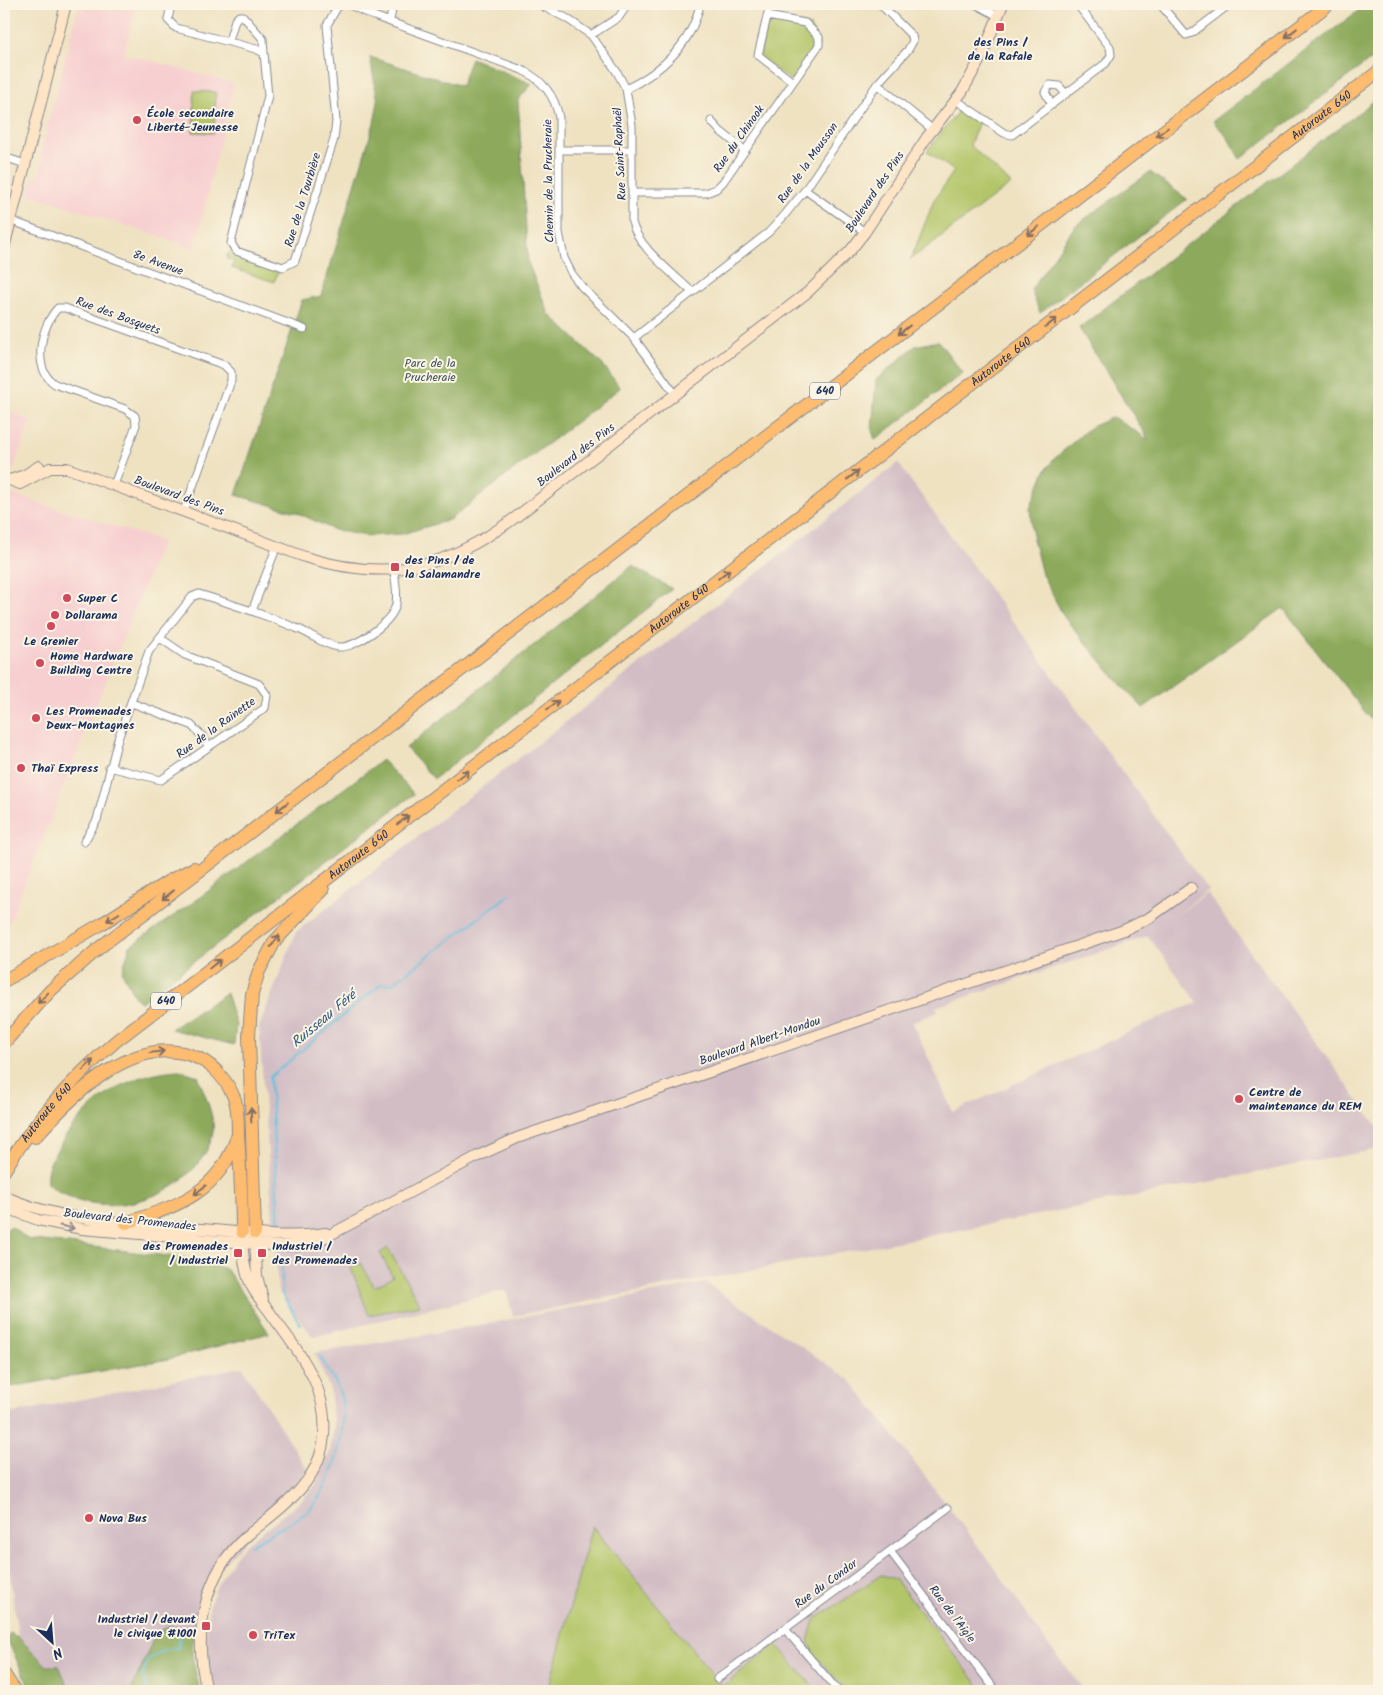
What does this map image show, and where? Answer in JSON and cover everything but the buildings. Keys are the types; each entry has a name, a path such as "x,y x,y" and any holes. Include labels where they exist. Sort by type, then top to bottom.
{"highway":[{"name":"640","path":"4,1043 35,1006 70,972 1329,4"},
{"name":"Autoroute 640","path":"4,1172 45,1112 92,1062 160,1006 1379,71"},
{"path":"4,981 103,923 169,881 221,855"},
{"path":"255,1239 248,1036 249,1010 254,987 266,956 279,936 355,857"},
{"path":"4,1172 52,1119 83,1090 120,1065 157,1052 171,1051 190,1055 205,1062 220,1074 236,1102 242,1238"},
{"path":"126,1222 171,1208 202,1189 224,1165 238,1132"},
{"path":"4,1674 15,1691"}],"street":[{"path":"4,248 7,220 25,164 66,4"},
{"path":"171,4 168,20 171,25 256,49 264,54"},
{"name":"Rue de la Tourbière","path":"229,41 235,20 239,16 243,16 263,39 268,96 231,243 236,251 283,266 295,261 334,139 336,121 327,25 339,4"},
{"name":"Chemin de la Prucheraie","path":"348,4 522,70 541,82 548,89 557,107 560,150 559,232 564,258 572,274 582,287 634,338 676,394"},
{"path":"390,20 393,4"},
{"name":"Rue Saint-Raphaël","path":"538,4 566,18 591,35 617,72 626,89 632,125 634,193 632,222 635,232 642,242 692,292"},
{"path":"591,35 618,17 628,4"},
{"path":"626,89 649,77 677,53 690,30 700,4"},
{"path":"770,4 758,55 793,82"},
{"name":"Rue de la Mousson","path":"634,338 769,232 805,190 877,84 908,50 913,41 909,32 880,4"},
{"path":"975,4 998,16"},
{"name":"Boulevard des Pins","path":"7,479 50,461 58,461 67,468 277,546 340,567 394,570 423,565 451,556 484,539 676,394 808,292 843,258 865,232 933,130 956,100 977,66 1004,4"},
{"path":"956,100 1004,133 1012,135 1106,63 1111,55 1110,47 1076,4"},
{"path":"1160,4 1186,35 1192,33 1230,4"},
{"name":"Rue du Chinook","path":"634,193 699,194 712,192 723,182 818,45 819,37 804,23 767,16"},
{"path":"877,84 933,130"},
{"path":"1052,105 1045,92 1050,85 1059,86 1066,94"},
{"path":"711,121 720,131 744,150"},
{"path":"560,150 632,150"},
{"path":"4,157 25,164"},
{"path":"805,190 865,232"},
{"name":"8e Avenue","path":"7,220 304,329"},
{"name":"Rue des Bosquets","path":"114,485 136,425 135,416 125,410 55,384 48,379 40,358 41,347 52,314 58,308 65,308 224,365 231,372 231,381 184,511"},
{"path":"252,610 277,546"},
{"path":"84,842 97,820 109,767 149,651 180,611 198,594 252,610 309,633 328,645 346,647 381,626 390,617 396,605 394,570"},
{"name":"Rue de la Rainette","path":"109,767 162,780 264,708 268,695 259,684 185,655 160,638"},
{"path":"132,703 191,725 202,736 209,747"},
{"name":"Boulevard Albert-Mondou","path":"255,1239 312,1235 342,1230 504,1143 1124,930 1149,918 1190,888"},
{"name":"Boulevard des Promenades","path":"4,1196 58,1213 242,1238"},
{"name":"Boulevard des Promenades","path":"4,1207 30,1217 75,1228 255,1239"},
{"path":"207,1691 201,1659 201,1630 204,1608 214,1579 229,1555 242,1540 283,1507 301,1489 314,1469 324,1441 323,1405 315,1379 307,1364 266,1307 248,1278 242,1238"},
{"path":"255,1239 258,1278 266,1307"},
{"name":"Rue du Condor","path":"717,1679 948,1508"},
{"name":"Rue de l'Aigle","path":"890,1551 996,1691"},
{"path":"785,1629 838,1691"}],"shaded area":[{"name":"École secondaire Liberté-Jeunesse","path":"79,4 136,4 124,54 234,83 195,248 29,194 33,176 39,175 42,160 40,156"},
{"path":"4,409 31,421 13,470 4,467"},
{"path":"898,463 1208,890 1171,919 1207,893 1379,1129 1379,1149 513,1316 506,1290 313,1337 278,1291 259,1027 296,932","holes":["1148,936 1198,1003 1175,1011 953,1112 912,1022 938,1012 936,1007"]},
{"path":"4,492 162,541 4,935"},
{"path":"706,1283 848,1378 995,1568 1049,1646 1085,1691 213,1691 207,1668 206,1626 210,1604 217,1585 238,1553 247,1543 300,1502 317,1483 330,1452 334,1427 330,1389 314,1353 425,1335"},
{"path":"242,1367 307,1469 289,1495 212,1576 194,1629 168,1626 155,1635 131,1691 70,1691 59,1666 47,1667 18,1637 4,1526 4,1415"}],"green space":[{"path":"1367,4 1379,4 1379,53 1240,159 1228,138 1213,121"},
{"path":"767,16 810,26 819,45 793,82 760,58"},
{"name":"Parc de la Prucheraie","path":"370,57 461,86 471,58 532,84 518,100 528,263 549,314 604,366 620,388 449,520 402,534 366,536 334,530 296,512 236,495 302,300 321,296 374,123 378,102"},
{"path":"194,91 216,92 214,133 193,132"},
{"path":"1379,97 1379,730 1283,608 1143,708 1114,677 1064,617 1042,574 1033,539 1030,507 1044,473 1053,460 1089,428 1113,417 1149,440 1079,328"},
{"path":"959,110 979,122 970,145 1011,184 911,259 934,200 954,171 927,151"},
{"path":"1150,172 1187,199 1040,313 1031,290 1075,226"},
{"path":"231,251 279,270 274,282 232,268 234,261 227,259 227,254"},
{"path":"938,341 963,373 875,440 872,430 876,380 915,346"},
{"path":"632,566 672,589 434,779 406,748"},
{"path":"382,760 414,794 141,1002 136,999 122,972 130,946 195,901"},
{"path":"226,993 236,1025 234,1045 171,1029"},
{"path":"180,1070 198,1076 211,1111 213,1123 213,1134 204,1156 182,1179 164,1191 145,1199 105,1204 85,1202 65,1195 47,1184 48,1168 60,1145 83,1115 96,1103 126,1083 161,1072"},
{"path":"11,1226 27,1239 208,1261 227,1270 269,1333 164,1360 4,1388 4,1231"},
{"path":"388,1248 420,1305 369,1315 351,1268 361,1263 374,1287 393,1277 380,1253"},
{"path":"592,1526 723,1687 776,1644 817,1691 548,1691"},
{"path":"881,1575 895,1579 983,1691 847,1691 814,1654 808,1641 814,1620"},
{"path":"168,1626 194,1629 192,1656 200,1691 131,1691 155,1635"},
{"path":"10,1633 18,1637 47,1666 59,1666 70,1691 31,1691 7,1639"}],"waterway":[{"name":"Ruisseau Féré","path":"279,1224 270,1077 381,984 392,984 510,894"},
{"name":"Ruisseau Féré","path":"282,1259 282,1294 300,1324"},
{"name":"Ruisseau Féré","path":"251,1545 304,1514 314,1505 330,1475 341,1439 343,1406 338,1388 320,1356"},
{"name":"Ruisseau Féré","path":"147,1691 143,1675 147,1661 166,1649 178,1648 180,1632 189,1633"}],"place":[{"name":"des Pins / de la Rafale","path":"1000,27"},
{"name":"École secondaire Liberté-Jeunesse","path":"137,120"},
{"name":"des Pins / de la Salamandre","path":"395,567"},
{"name":"Super C","path":"67,598"},
{"name":"Dollarama","path":"55,615"},
{"name":"Le Grenier","path":"51,626"},
{"name":"Home Hardware Building Centre","path":"40,663"},
{"name":"Les Promenades Deux-Montagnes","path":"36,718"},
{"name":"Thaï Express","path":"21,768"},
{"name":"Centre de maintenance du REM","path":"1239,1099"},
{"name":"des Promenades / Industriel","path":"238,1253"},
{"name":"Industriel / des Promenades","path":"262,1253"},
{"name":"Nova Bus","path":"89,1518"},
{"name":"Industriel / devant le civique #1001","path":"206,1626"},
{"name":"TriTex","path":"253,1635"}]}
